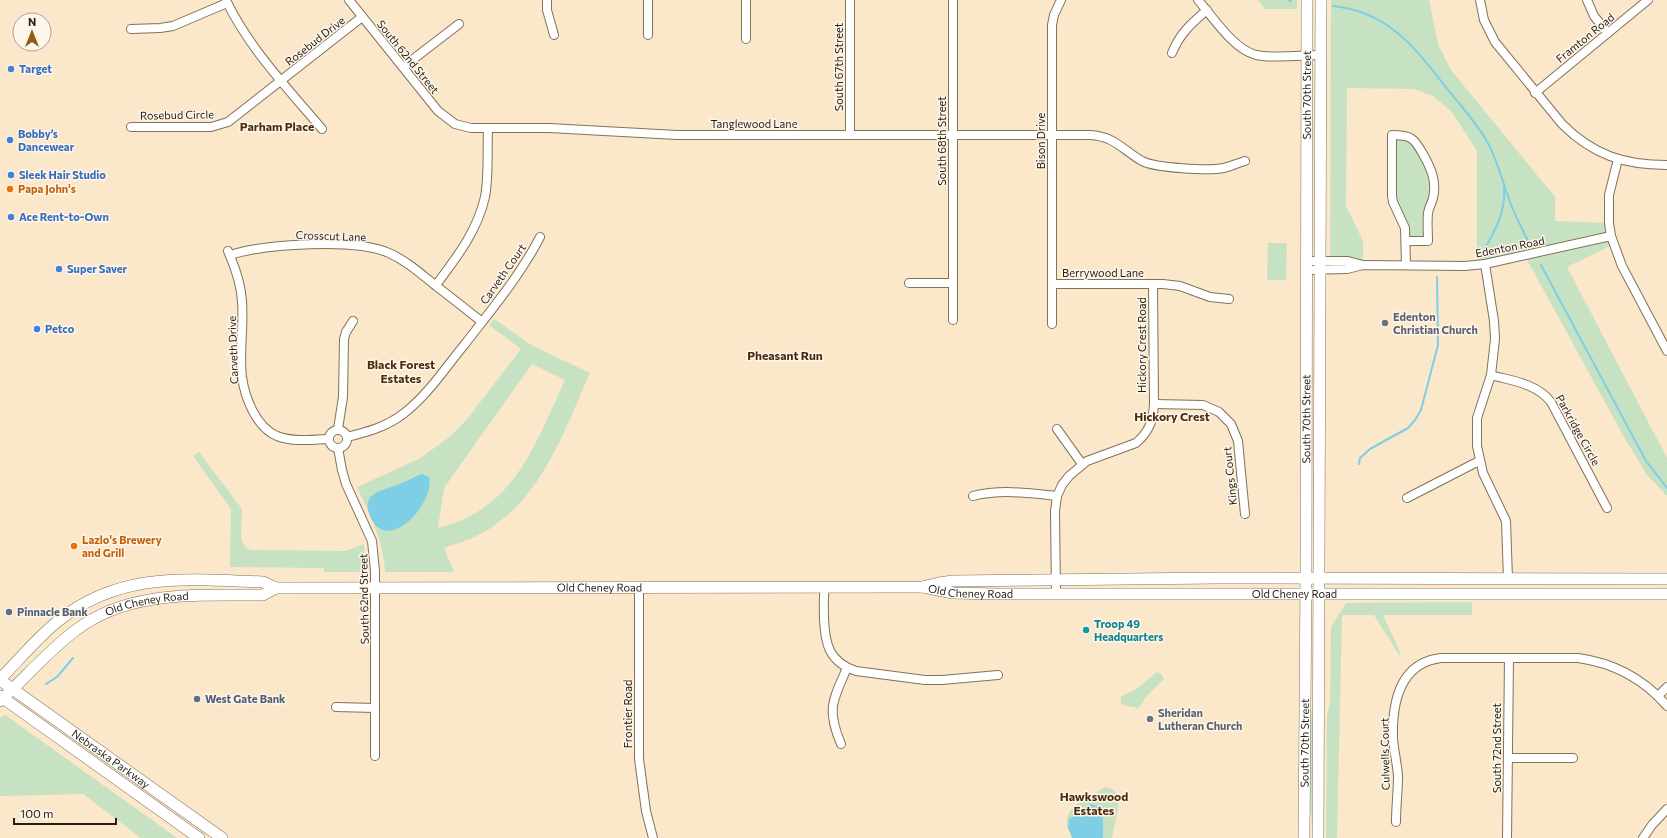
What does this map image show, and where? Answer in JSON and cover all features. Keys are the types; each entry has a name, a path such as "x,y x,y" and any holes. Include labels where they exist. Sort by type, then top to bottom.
{"main road":[{"name":"South 70th Street","path":"1304,838 1307,0"},
{"name":"South 70th Street","path":"1318,838 1321,0"},
{"name":"Old Cheney Road","path":"0,680 58,621 84,603 114,590 140,583 171,580 263,582 276,588 638,588 922,587 953,581 1055,581 1167,578 1667,579"},
{"name":"Old Cheney Road","path":"922,587 936,591 953,593 1056,594 1667,594"},
{"name":"Old Cheney Road","path":"1,698 13,689 76,630 95,618 116,608 139,601 164,597 263,595 276,588"},
{"name":"Nebraska Parkway","path":"0,680 222,838"},
{"name":"Nebraska Parkway","path":"1,698 199,838"}],"street":[{"name":"South 62nd Street","path":"349,0 438,111 455,124"},
{"path":"547,0 547,10 554,35"},
{"path":"648,0 648,36"},
{"path":"746,0 746,39"},
{"name":"South 67th Street","path":"850,0 850,135"},
{"name":"South 68th Street","path":"953,0 953,320"},
{"name":"Bison Drive","path":"1052,324 1052,25 1054,15 1061,0"},
{"path":"1198,0 1235,42 1248,52 1266,56 1321,55"},
{"path":"1480,0 1484,20 1495,42 1571,134 1594,150 1618,159 1643,164 1667,164"},
{"path":"1587,0 1594,16 1608,33"},
{"name":"Framton Road","path":"1535,92 1648,0"},
{"path":"131,29 173,26 226,1 250,41 322,129"},
{"path":"1172,53 1185,30 1207,10"},
{"name":"Rosebud Drive","path":"282,81 362,17"},
{"path":"403,67 459,24"},
{"name":"Rosebud Circle","path":"131,126 211,127 220,125 235,118 282,81"},
{"name":"Tanglewood Lane","path":"455,124 471,128 548,128 669,135 1090,135 1108,138 1140,160 1156,166 1218,168 1232,166 1245,161"},
{"path":"436,285 464,247 482,208 487,179 488,128"},
{"path":"1406,241 1428,241 1428,214 1434,196 1434,175 1417,143 1413,139 1404,135 1392,135 1392,196 1393,202 1405,228 1406,265"},
{"path":"1618,159 1609,195 1609,223 1611,236 1622,266 1667,351"},
{"name":"Edenton Road","path":"1306,266 1320,265 1352,269 1363,265 1465,266 1485,264 1611,236"},
{"name":"Carveth Court","path":"482,322 526,262 540,238"},
{"name":"Crosscut Lane","path":"229,253 283,246 359,246 380,250 390,253 414,268 482,322"},
{"name":"Carveth Drive","path":"229,253 239,279 242,302 242,377 247,398 256,416 271,432 282,437 292,439 328,439"},
{"path":"1485,264 1495,327 1494,356 1477,418 1476,442 1479,461 1506,521 1508,579"},
{"path":"909,283 952,283"},
{"name":"Berrywood Lane","path":"1053,284 1152,284 1180,286 1210,297 1229,299"},
{"name":"Hickory Crest Road","path":"1056,594 1055,511 1057,496 1064,482 1082,464 1098,456 1129,446 1142,437 1151,423 1154,404 1152,284"},
{"path":"338,429 343,397 344,339 346,332 353,321"},
{"path":"347,437 371,431 384,425 413,406 426,393 482,322"},
{"name":"Parkridge Circle","path":"1490,375 1532,386 1546,395 1608,508"},
{"name":"Kings Court","path":"1154,404 1203,405 1219,412 1231,424 1238,441 1245,514"},
{"path":"338,429 344,432 347,437 344,446 338,448 332,446 328,439 332,431 338,429"},
{"path":"1057,429 1082,464"},
{"name":"South 62nd Street","path":"338,448 344,478 373,544 375,588 375,756"},
{"path":"1407,498 1479,461"},
{"path":"973,496 986,493 1004,492 1057,496"},
{"path":"825,587 823,600 826,642 834,657 847,668 856,671 925,680 998,676"},
{"name":"Frontier Road","path":"638,588 639,758 645,803 653,838"},
{"name":"South 72nd Street","path":"1507,838 1509,658"},
{"name":"Culwells Court","path":"1396,822 1398,775 1393,739 1399,690 1405,678 1420,664 1432,660 1578,658 1605,663 1630,674 1643,682 1667,706"},
{"path":"841,744 833,726 832,710 833,701 847,668"},
{"path":"1658,696 1667,687"},
{"path":"336,707 375,708"},
{"path":"1508,758 1573,758"},
{"path":"1643,838 1652,825 1667,810"}],"green space":[{"path":"1258,0 1297,0 1297,9 1265,9"},
{"path":"1331,0 1429,0 1438,44 1451,70 1555,197 1555,221 1609,223 1614,244 1567,267 1667,458 1667,496 1647,475 1624,437 1525,256 1477,265 1477,151 1452,112 1433,96 1414,89 1347,88 1346,206 1363,241 1363,265 1330,261"},
{"path":"1392,135 1408,136 1432,169 1428,241 1406,241 1396,208"},
{"path":"1268,243 1287,243 1286,280 1267,280"},
{"path":"494,319 533,346 590,373 550,459 524,498 508,515 489,529 473,538 444,548 454,572 385,572 379,539 357,487 419,459 451,436 468,418 521,349 489,325","holes":["532,364 565,380 532,451 504,490 486,506 465,519 438,528 444,488"]},
{"path":"199,452 242,509 241,539 245,547 251,550 345,551 364,544 365,572 324,572 324,568 230,567 231,509 193,456"},
{"path":"1472,602 1472,615 1383,615 1401,654 1399,655 1374,615 1342,615 1337,838 1326,838 1327,716 1330,704 1331,627 1346,603"},
{"path":"1157,672 1161,674 1164,679 1146,697 1138,709 1121,703 1121,696 1135,690"},
{"path":"1309,706 1311,706 1313,725 1312,819 1309,800"},
{"path":"5,715 177,838 141,838 83,794 0,796 0,718"},
{"path":"1106,787 1113,789 1118,801 1117,817 1112,838 1103,838 1103,827 1088,806 1072,817 1068,828 1067,820 1071,810 1081,802 1091,799 1101,789"}],"water":[{"path":"422,474 429,477 429,489 424,501 416,513 406,523 395,529 384,530 375,524 368,510 368,501 370,497 379,491 400,484"},
{"path":"1090,804 1095,805 1101,812 1103,822 1103,838 1072,838 1068,828 1069,819"}],"waterway":[{"path":"1333,6 1353,10 1371,16 1400,35 1425,61 1485,138 1495,159 1516,217 1528,241"},
{"path":"1483,252 1495,230 1501,214 1504,188"},
{"path":"1541,265 1646,461 1667,488"},
{"path":"1359,464 1360,458 1370,449 1408,428 1421,410 1438,345 1437,277"},
{"path":"46,684 57,677 73,658"}],"place":[{"name":"Target","path":"11,69"},
{"name":"Bobby’s Dancewear","path":"10,140"},
{"name":"Sleek Hair Studio","path":"11,175"},
{"name":"Papa John's","path":"10,189"},
{"name":"Ace Rent-to-Own","path":"11,217"},
{"name":"Super Saver","path":"59,269"},
{"name":"Edenton Christian Church","path":"1385,323"},
{"name":"Petco","path":"37,329"},
{"name":"Lazlo's Brewery and Grill","path":"74,546"},
{"name":"Pinnacle Bank","path":"9,612"},
{"name":"Troop 49 Headquarters","path":"1086,630"},
{"name":"West Gate Bank","path":"197,699"},
{"name":"Sheridan Lutheran Church","path":"1150,719"}],"district":[{"name":"Parham Place","path":"277,127"},
{"name":"Pheasant Run","path":"785,356"},
{"name":"Black Forest Estates","path":"401,372"},
{"name":"Hickory Crest","path":"1172,417"},
{"name":"Hawkswood Estates","path":"1094,804"}]}
